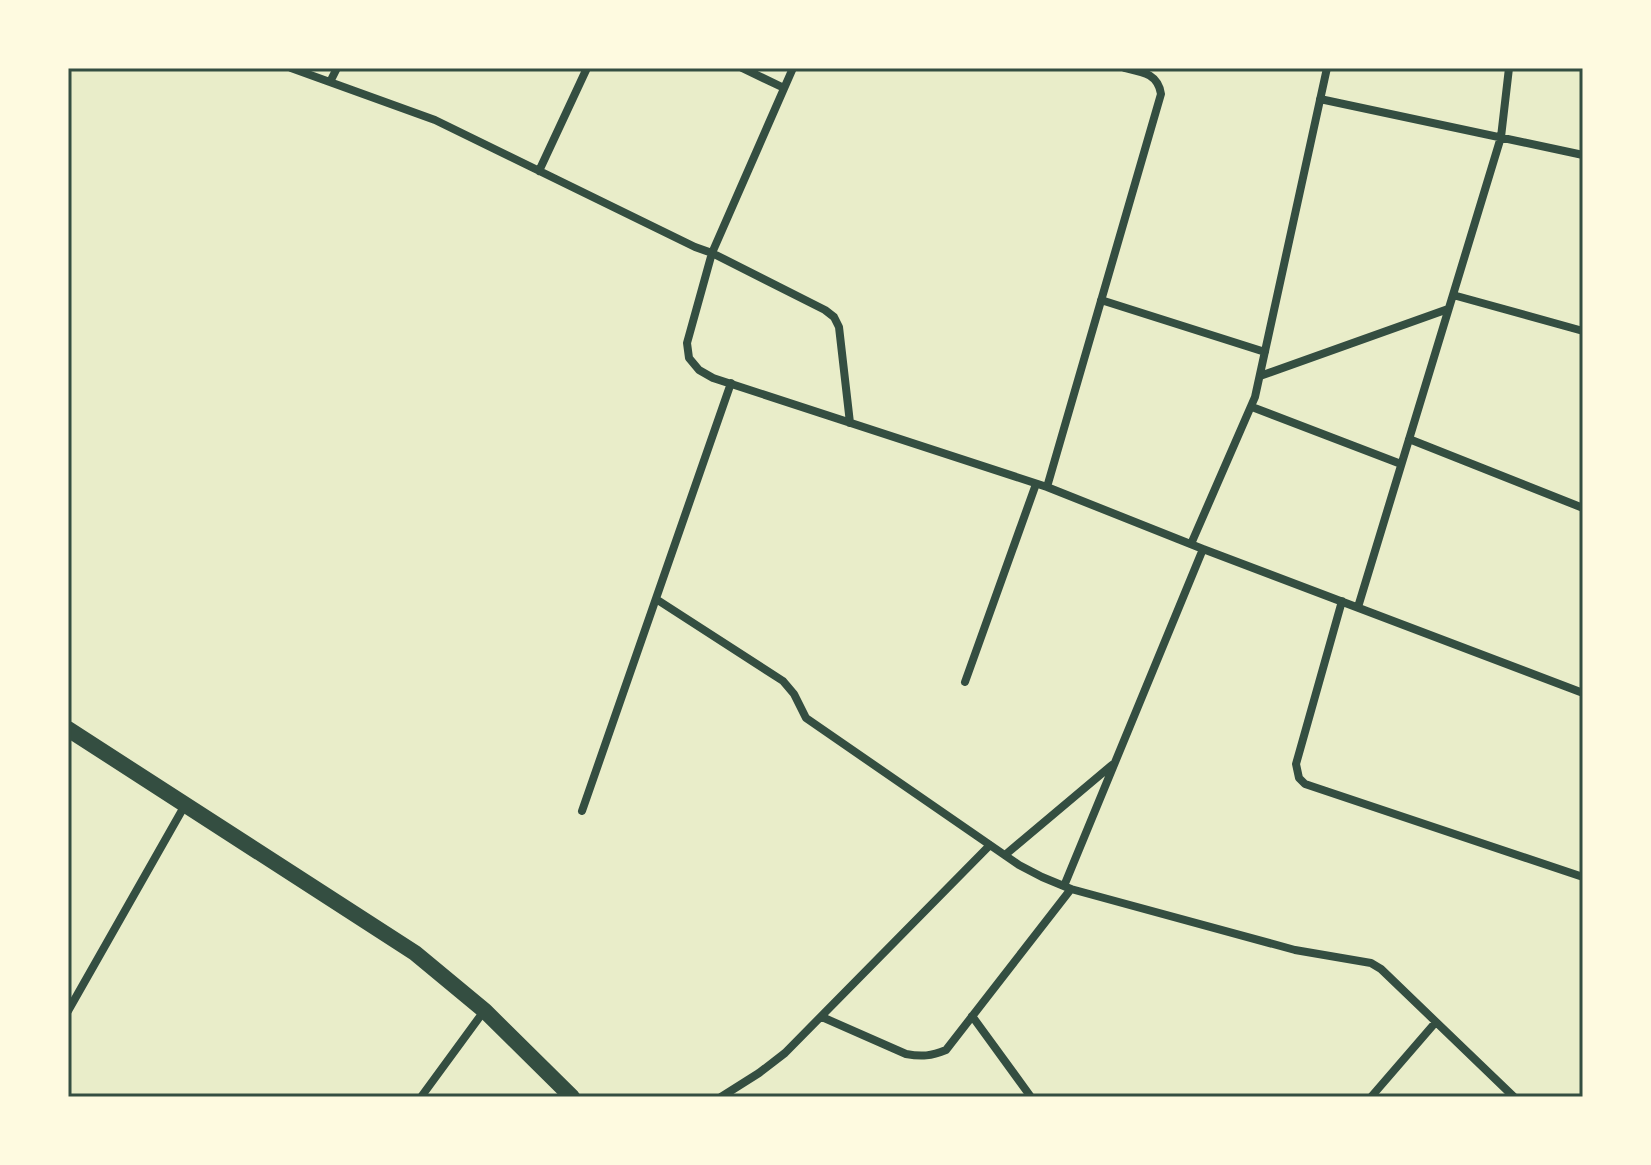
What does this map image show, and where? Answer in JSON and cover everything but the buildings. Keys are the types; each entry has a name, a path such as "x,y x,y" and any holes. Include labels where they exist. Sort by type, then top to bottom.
{"main road":[{"path":"68,729 415,953 485,1011 572,1097"}],"street":[{"path":"291,68 435,120 825,310 834,317 839,327 850,423"},
{"path":"330,82 337,68"},
{"path":"539,171 587,68"},
{"path":"793,68 780,86 712,253 687,343 689,358 699,370 713,378 1047,487 1583,693"},
{"path":"1047,487 1161,94 1156,79 1148,73 1125,68"},
{"path":"1191,544 1252,407 1327,68"},
{"path":"1358,607 1501,137 1509,68"},
{"path":"746,70 780,86"},
{"path":"1320,99 1583,155"},
{"path":"1453,295 1583,331"},
{"path":"1101,300 1265,352"},
{"path":"1260,376 1448,309"},
{"path":"582,811 731,383"},
{"path":"1252,407 1401,464"},
{"path":"1409,439 1583,508"},
{"path":"965,682 1036,484"},
{"path":"822,1017 906,1054 920,1057 946,1050 1068,888 1203,549"},
{"path":"656,599 783,681 794,694 806,718 990,845 1042,877 1068,888 1295,950 1371,963 1381,969 1514,1097"},
{"path":"1342,601 1296,764 1299,778 1305,784 1583,877"},
{"path":"1005,855 1116,761"},
{"path":"68,1011 186,805"},
{"path":"721,1097 785,1053 990,845"},
{"path":"421,1097 485,1011"},
{"path":"972,1016 1031,1097"},
{"path":"1371,1097 1435,1023"}]}
